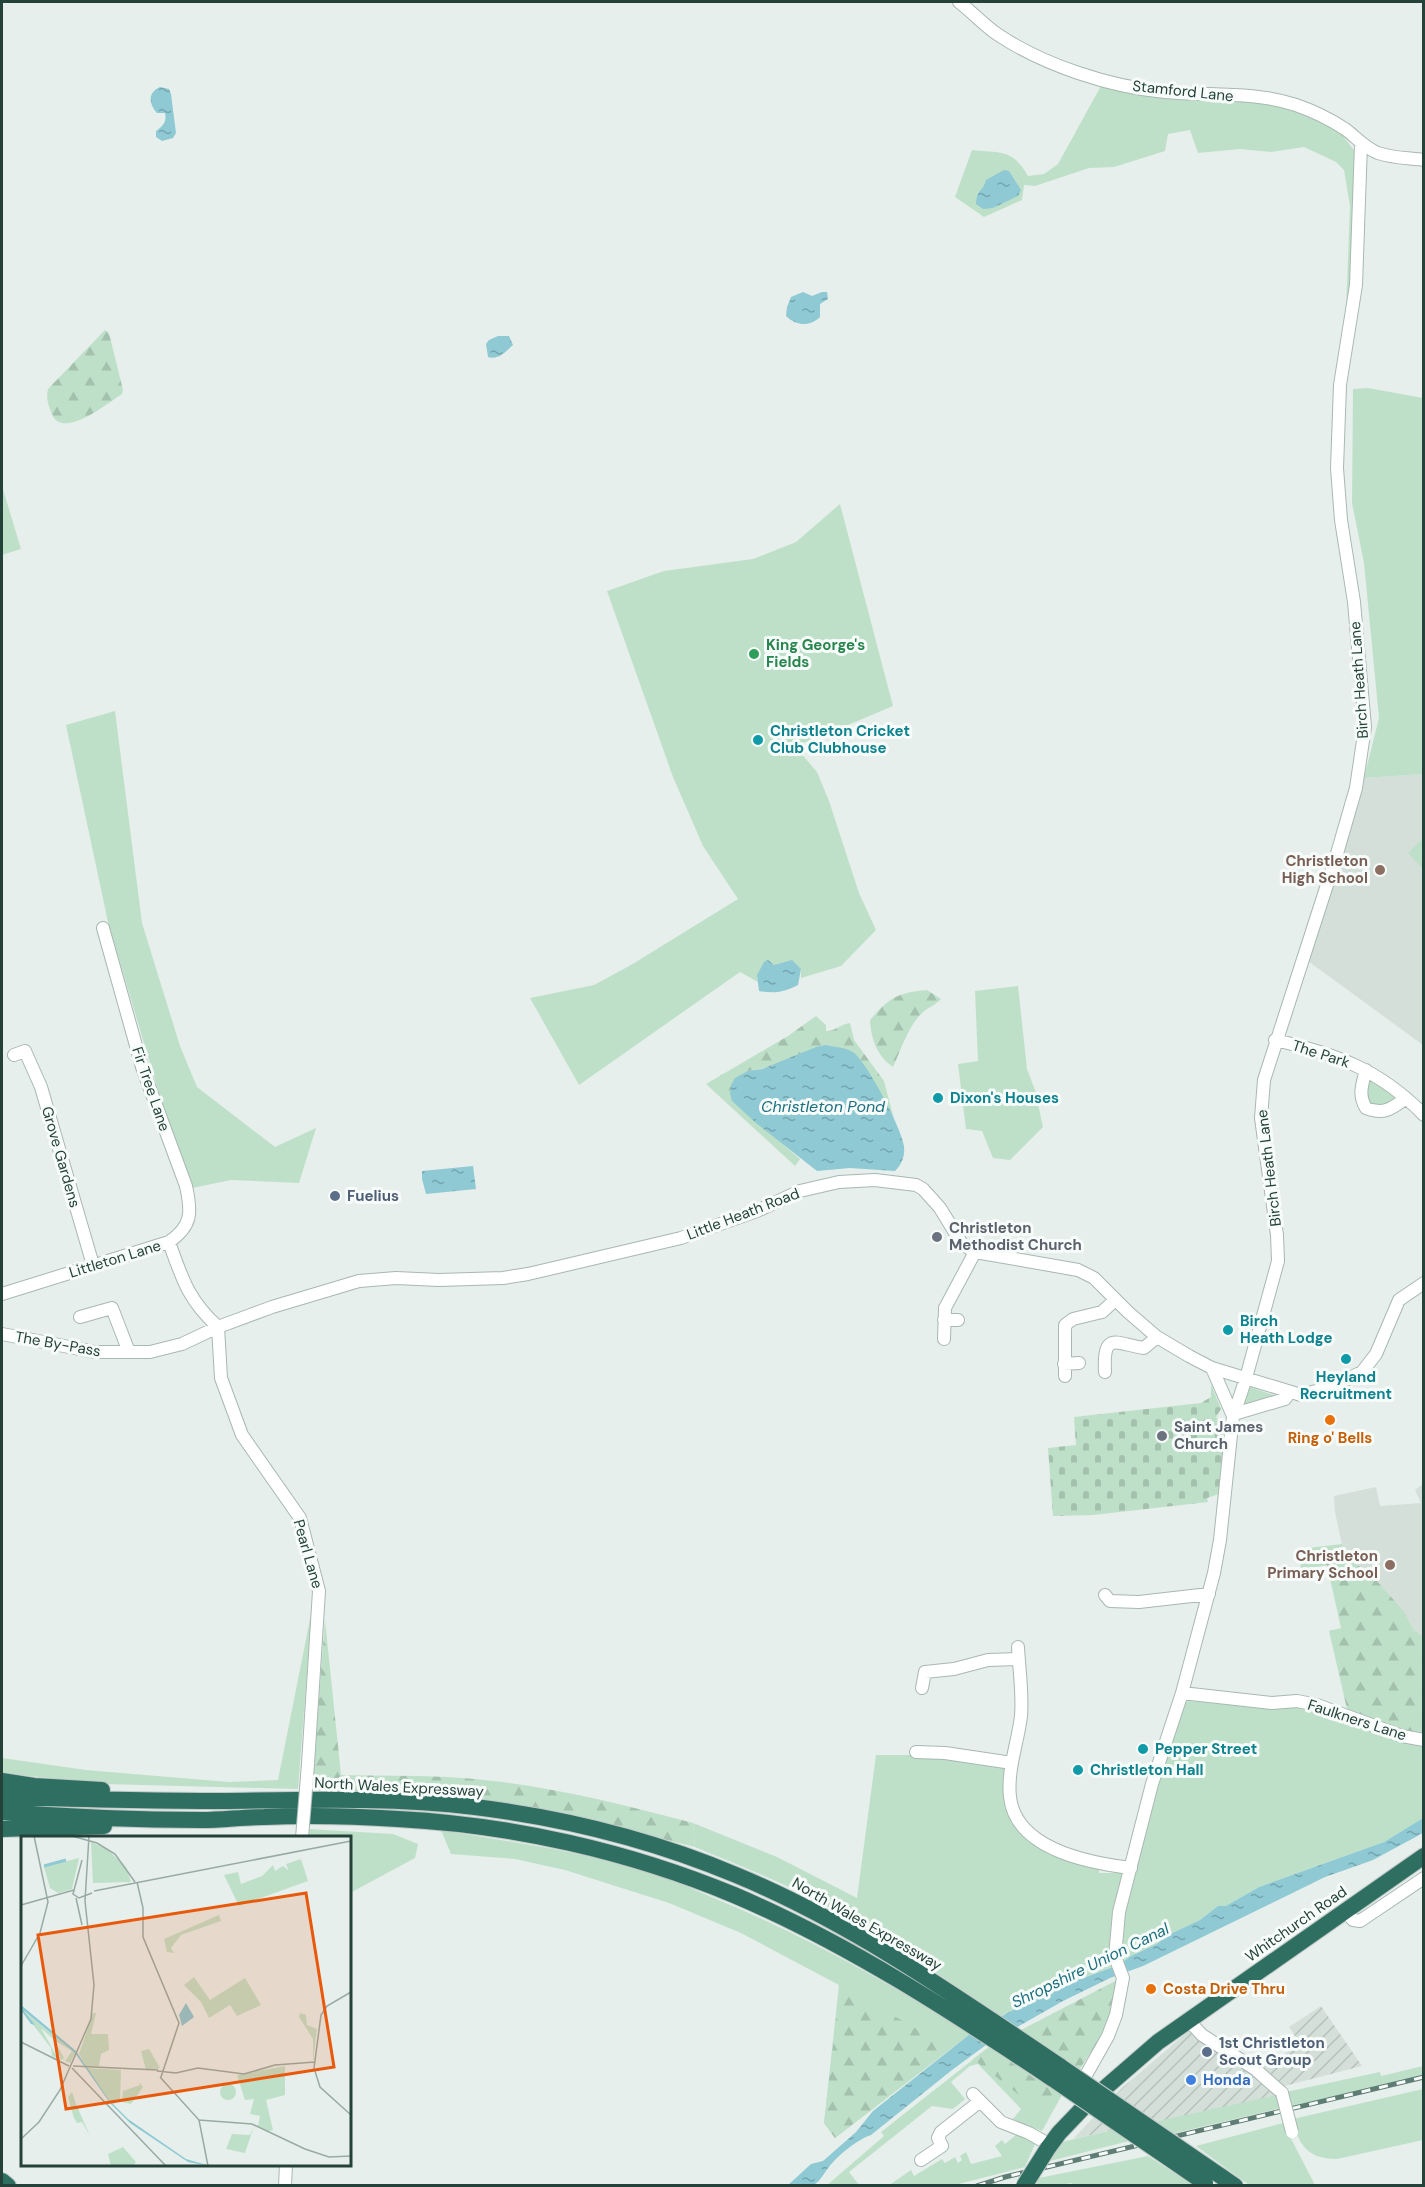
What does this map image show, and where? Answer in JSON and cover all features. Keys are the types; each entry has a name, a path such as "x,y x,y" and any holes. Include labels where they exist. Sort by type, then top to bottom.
{"highway":[{"path":"2,1781 34,1786 162,1794 220,1801"},
{"name":"North Wales Expressway","path":"2,1797 91,1801 327,1800 472,1807 546,1819 653,1845 736,1875 808,1908 891,1956 965,2012 1218,2183"},
{"name":"North Wales Expressway","path":"2,1812 204,1820 266,1816 399,1819 527,1834 652,1865 733,1895 806,1929 965,2012"},
{"path":"2,1829 38,1830 204,1820"},
{"name":"Whitchurch Road","path":"1105,2088 1146,2052 1424,1856"},
{"path":"1024,2186 1049,2147 1082,2109"},
{"path":"2,2181 8,2186"}],"street":[{"name":"Stamford Lane","path":"959,2 996,34 1029,52 1105,81 1162,92 1281,101 1329,118 1348,131 1361,144 1379,153 1424,159"},
{"name":"Birch Heath Lane","path":"1246,1378 1278,1261 1277,1236 1261,1118 1264,1080 1356,788 1365,727 1354,602 1341,520 1337,468 1340,385 1356,285 1361,144"},
{"name":"Fir Tree Lane","path":"103,928 142,1067 186,1186 189,1217 183,1232 169,1242"},
{"name":"The Park","path":"1275,1040 1314,1049 1366,1070 1393,1086 1424,1115"},
{"name":"Grove Gardens","path":"24,1051 41,1087 93,1265"},
{"name":"The Park","path":"1366,1070 1361,1088 1362,1100 1366,1108 1382,1112 1393,1108 1406,1098"},
{"name":"Little Heath Road","path":"218,1327 273,1307 359,1281 396,1278 440,1280 503,1278 585,1262 681,1238 757,1211 800,1191 839,1182 875,1180 916,1185 923,1189 940,1208 962,1244 975,1252"},
{"name":"Littleton Lane","path":"2,1294 169,1242 185,1287 202,1312 218,1327"},
{"path":"944,1339 945,1308 975,1252 1078,1270 1094,1278 1157,1337 1212,1368 1301,1395 1331,1387 1362,1372 1376,1354 1399,1300 1424,1283"},
{"path":"1079,1363 1064,1370 1065,1325 1073,1319 1102,1312 1115,1300"},
{"path":"80,1317 112,1308 129,1352"},
{"path":"944,1320 958,1320"},
{"name":"The By-Pass","path":"2,1334 95,1352 150,1352 182,1344 218,1327"},
{"name":"Pearl Lane","path":"218,1327 221,1378 235,1420 242,1435 300,1518 319,1591 302,1836"},
{"path":"1105,1372 1106,1348 1122,1341 1144,1348 1157,1337"},
{"path":"1212,1368 1233,1415"},
{"path":"1086,2075 1114,2025 1123,1978 1115,1950 1119,1912 1152,1784 1182,1693 1209,1594 1220,1540 1233,1415 1246,1378"},
{"path":"1233,1415 1285,1399 1290,1392"},
{"path":"1105,1595 1110,1601 1139,1602 1209,1594"},
{"path":"922,1688 925,1672 954,1669 1018,1653 1021,1715 1012,1763 1010,1798 1020,1822 1044,1843 1074,1858 1131,1868"},
{"name":"Faulkners Lane","path":"1182,1693 1272,1703 1297,1701 1317,1705 1402,1736 1424,1740"},
{"path":"916,1752 945,1753 1012,1763"},
{"path":"1345,1911 1353,1920 1360,1921 1424,1878"},
{"path":"1189,2021 1202,2035 1255,2069 1282,2093 1292,2132"},
{"path":"953,2154 949,2148 942,2146 938,2138 939,2134 976,2098 1001,2122 1038,2138 1049,2147"},
{"path":"921,2160 942,2146"},
{"path":"285,2186 286,2166"}],"shaded area":[{"name":"Christleton High School","path":"1423,774 1423,1045 1308,961 1364,778"},
{"name":"Christleton Primary School","path":"1423,1484 1423,1636 1414,1630 1403,1610 1367,1570 1345,1559 1334,1496 1376,1487 1380,1506 1421,1503 1415,1490"},
{"path":"1321,2006 1362,2066 1273,2089 1277,2095 1073,2139 1123,2087 1191,2029 1253,2071 1270,2064 1300,2043 1289,2027"}],"green space":[{"path":"1102,84 1285,106 1311,115 1339,131 1357,154 1354,243 1345,338 1350,206 1344,170 1336,162 1304,147 1271,152 1240,149 1198,153 1190,130 1168,134 1165,151 1114,167 1089,168 1035,186 1024,185 1022,200 984,217 955,197 972,150 1005,154 1017,161 1028,176 1044,174 1058,164"},
{"path":"105,330 109,333 123,390 122,394 95,412 74,422 64,423 56,420 48,404 48,389"},
{"path":"1368,388 1423,398 1424,774 1364,778 1379,718 1364,563 1352,503 1353,389"},
{"path":"2,486 21,549 2,555"},
{"path":"840,504 893,706 810,741 794,745 817,772 829,801 859,893 876,930 841,966 801,978 801,969 757,975 758,982 740,972 579,1085 530,998 594,985 631,965 738,899 703,846 673,777 607,591 664,571 753,559 796,542"},
{"path":"115,711 142,923 180,1046 197,1087 275,1147 316,1128 299,1183 231,1180 192,1188 157,1087 108,922 66,725"},
{"path":"1423,838 1423,869 1408,853"},
{"path":"1018,986 1027,1069 1035,1090 1043,1127 1010,1160 993,1158 982,1131 966,1129 958,1064 978,1061 975,991"},
{"path":"927,990 941,999 917,1018 905,1038 893,1067 887,1063 876,1046 870,1020 889,1001 901,995"},
{"path":"816,1016 826,1025 826,1031 850,1023 854,1040 884,1081 894,1119 879,1091 816,1047 775,1065 748,1071 747,1113 800,1159 795,1166 706,1084 788,1036"},
{"path":"1370,1080 1392,1091 1395,1098 1394,1103 1369,1107 1366,1084"},
{"path":"1211,1384 1221,1409 1216,1417 1226,1427 1219,1494 1207,1498 1208,1502 1093,1515 1053,1516 1048,1448 1076,1445 1074,1417 1201,1403 1211,1397"},
{"path":"1250,1387 1276,1396 1243,1405"},
{"path":"1342,1544 1345,1559 1367,1570 1403,1610 1414,1630 1423,1636 1423,1734 1416,1735 1363,1717 1347,1709 1329,1631 1341,1628 1327,1565 1301,1570 1299,1549"},
{"path":"312,1609 298,1789 105,1784 2,1773 2,1758 86,1770 229,1782 278,1780"},
{"path":"325,1620 341,1775 477,1779 571,1794 693,1823 695,1847 578,1818 458,1798 312,1790"},
{"path":"1189,1701 1274,1709 1292,1706 1315,1708 1423,1747 1423,1818 1384,1842 1259,1887 1226,1906 1218,1906 1200,1920 1168,1935 1157,1944 1129,1957 1121,1964 1126,1906 1175,1726 1184,1703"},
{"path":"876,1755 914,1755 1003,1766 1007,1771 1004,1796 1048,1851 1082,1866 1099,1869 1099,1873 1123,1873 1110,1962 1115,1966 1043,1993 1001,2016 911,1956 841,1914 787,1886 695,1847 693,1823 777,1857 857,1898"},
{"path":"308,1829 393,1834 418,1844 415,1858 351,1892 351,1836 307,1836"},
{"path":"441,1830 575,1854 629,1866 670,1879 747,1912 813,1944 877,1978 970,2034 835,2138 824,2123 839,1985 741,1933 669,1903 565,1870 515,1859 451,1854"},
{"path":"1119,1979 1109,2025 1079,2070 1021,2030"},
{"path":"840,1985 915,2028 946,2052 835,2138 824,2123"},
{"path":"989,2047 1062,2095 1042,2131 1012,2120 1021,2109 978,2064 970,2066 951,2082 965,2099 953,2109 932,2106 849,2172 859,2185 826,2186 884,2136 881,2132"},
{"path":"989,2047 1058,2095 1051,2107 1037,2100 1023,2098 973,2059"},
{"path":"1423,2066 1423,2077 1289,2107 1286,2092 1380,2072 1381,2076"},
{"path":"1423,2089 1423,2140 1337,2159 1319,2157 1306,2149 1298,2137 1293,2119"},
{"path":"1277,2095 1281,2108 1171,2134 1154,2122"},
{"path":"1283,2123 1315,2185 1249,2185 1196,2146"},
{"path":"1112,2130 1129,2141 1046,2162 1058,2143"},
{"path":"1016,2135 1035,2144 1025,2167 955,2185 888,2186 911,2170 914,2176 942,2159 945,2163 955,2157 958,2163 962,2160 960,2156 966,2152 971,2164 1002,2156 995,2146 1002,2140 1005,2144"},
{"path":"1148,2156 1193,2185 1073,2186 1072,2183 1034,2186 1039,2178"}],"water":[{"path":"160,87 169,89 171,94 176,133 173,138 162,141 156,137 156,131 164,124 165,113 157,113 152,106 151,99 153,92"},
{"path":"1004,170 1009,171 1021,190 1018,196 993,208 983,209 976,204 986,180"},
{"path":"803,292 812,296 827,292 828,299 820,304 820,317 807,324 794,322 786,316 791,297"},
{"path":"498,336 509,336 513,345 499,356 488,357 486,344"},
{"path":"768,960 774,965 792,960 801,969 798,985 779,992 759,991 757,975 764,962"},
{"name":"Christleton Pond","path":"826,1045 853,1052 867,1069 883,1096 904,1146 900,1166 895,1171 850,1168 817,1171 732,1101 731,1085 735,1078 748,1071 762,1069"},
{"path":"473,1166 476,1189 426,1194 422,1171"},
{"path":"1423,1818 1423,1833 1373,1860 1325,1877 1143,1966 1110,1978 1063,2001 986,2045 871,2135 848,2148 814,2185 787,2186 811,2164 823,2161 856,2132 873,2111 970,2034 1043,1993 1121,1964 1129,1957 1157,1944 1168,1935 1200,1920 1218,1906 1226,1906 1259,1887 1384,1842"}],"railway":[{"path":"977,2186 1005,2177 1424,2077"}],"place":[{"name":"King George's Fields","path":"754,654"},
{"name":"Christleton Cricket Club Clubhouse","path":"758,740"},
{"name":"Christleton High School","path":"1380,870"},
{"name":"Dixon's Houses","path":"938,1098"},
{"name":"Fuelius","path":"335,1196"},
{"name":"Christleton Methodist Church","path":"937,1237"},
{"name":"Birch Heath Lodge","path":"1228,1330"},
{"name":"Heyland Recruitment","path":"1346,1359"},
{"name":"Ring o' Bells","path":"1330,1420"},
{"name":"Saint James Church","path":"1162,1436"},
{"name":"Christleton Primary School","path":"1390,1565"},
{"name":"Pepper Street","path":"1143,1749"},
{"name":"Christleton Hall","path":"1078,1770"},
{"name":"Costa Drive Thru","path":"1151,1989"},
{"name":"1st Christleton Scout Group","path":"1207,2052"},
{"name":"Honda","path":"1191,2080"}],"water label":[{"name":"Shropshire Union Canal","path":"1090,1965"}]}
